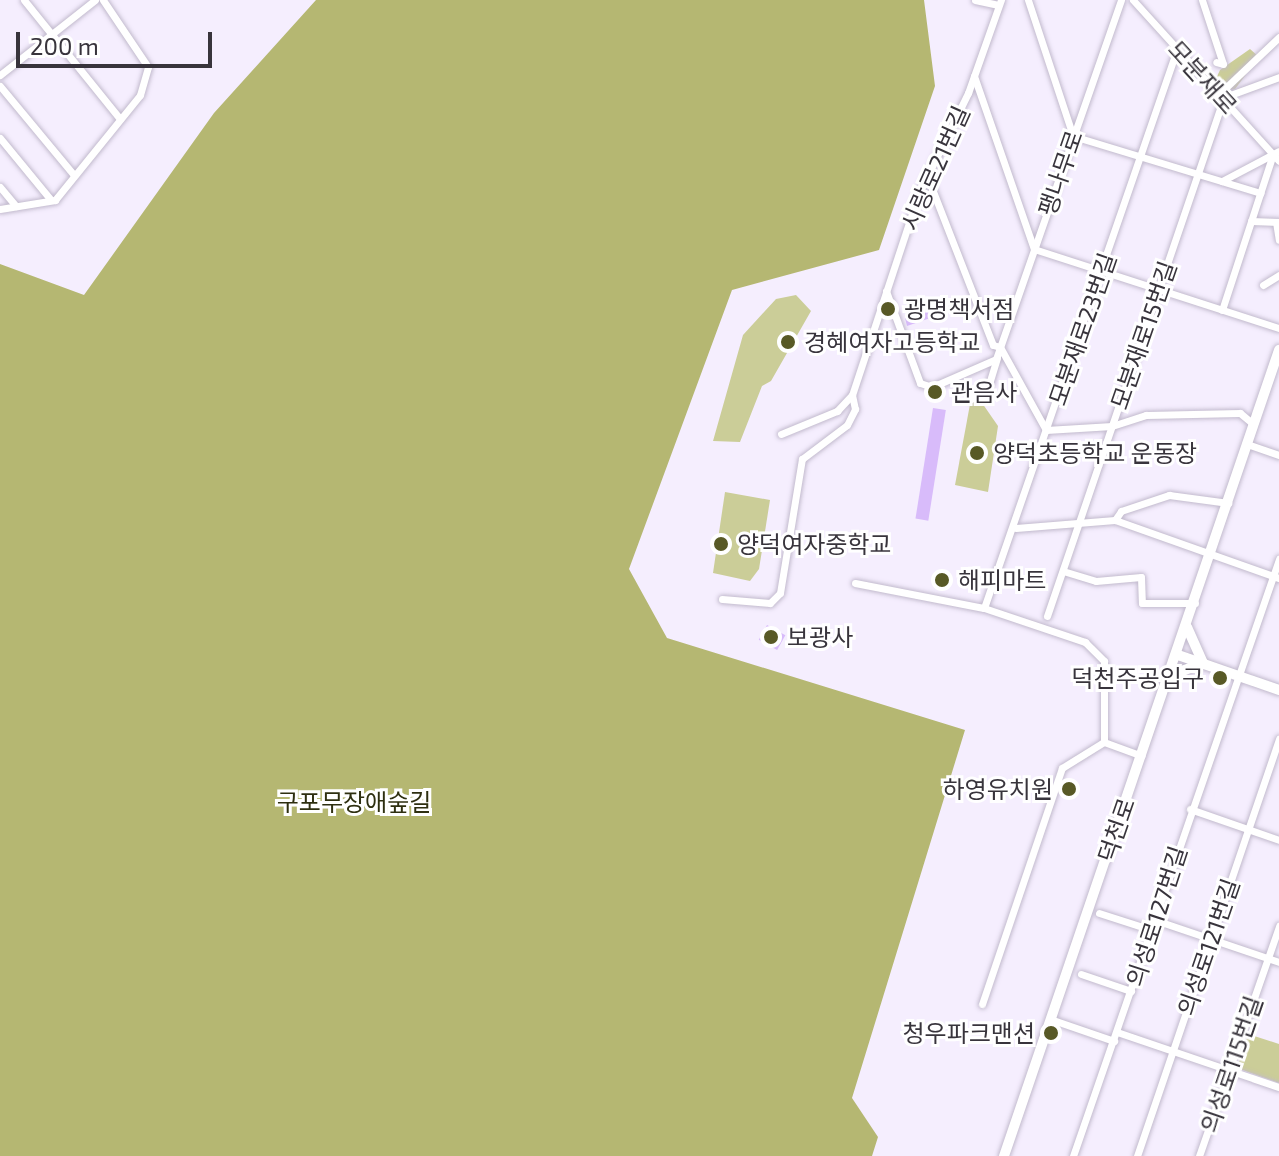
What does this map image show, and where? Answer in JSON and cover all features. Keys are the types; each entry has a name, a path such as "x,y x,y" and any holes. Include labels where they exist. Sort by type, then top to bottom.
{"main road":[{"name":"덕천로","path":"1004,1156 1178,655 1279,350"},
{"path":"1187,627 1203,663"},
{"path":"1178,655 1279,690"},
{"path":"1170,676 1203,663"}],"street":[{"path":"24,0 120,119"},
{"path":"0,75 95,0"},
{"path":"0,209 51,200 140,95 148,67 103,0"},
{"path":"975,0 1000,3"},
{"path":"1028,0 1073,136 1261,193"},
{"name":"팽나무로","path":"886,291 920,383 932,387 996,359 1121,0"},
{"name":"모분재로","path":"1133,0 1276,152 1279,161"},
{"path":"1202,0 1223,64 1216,62"},
{"name":"시랑로21번길","path":"722,599 770,603 780,593 802,459 847,425 855,409 852,395 918,195 929,181 1000,3"},
{"path":"1221,97 1279,37"},
{"name":"모분재로23번길","path":"984,608 1016,528 1046,430 1177,49"},
{"path":"974,74 1034,249 1279,328"},
{"path":"1221,97 1279,77"},
{"path":"1,90 74,175"},
{"name":"모분재로15번길","path":"1047,616 1199,174 1221,97"},
{"path":"0,138 51,200"},
{"path":"1222,181 1276,152"},
{"path":"1222,310 1276,152"},
{"path":"929,181 993,345 1000,347 1046,430 1112,426 1146,415 1240,413 1253,424"},
{"path":"0,187 16,206"},
{"path":"1251,221 1278,222 1279,240"},
{"path":"1263,285 1279,275"},
{"name":"팽나무로","path":"971,399 989,384 1000,347"},
{"path":"781,434 837,411 852,395"},
{"path":"1247,444 1279,455"},
{"path":"1115,520 1121,511 1169,495 1228,503"},
{"path":"1016,528 1115,520 1276,577"},
{"name":"의성로127번길","path":"1073,1154 1152,930 1190,809 1276,577 1279,559"},
{"path":"1063,571 1096,581 1141,577 1142,603 1195,603"},
{"path":"855,583 984,608 1096,650 1104,661 1104,742"},
{"name":"의성로121번길","path":"1137,1156 1279,738"},
{"path":"1104,742 1142,756"},
{"path":"982,1004 1062,768 1104,742"},
{"path":"1190,809 1279,840"},
{"path":"1099,913 1152,930"},
{"path":"1155,920 1279,962"},
{"name":"의성로115번길","path":"1199,1156 1279,926"},
{"path":"1081,974 1131,991"},
{"path":"1050,1019 1114,1041"},
{"path":"1117,1032 1279,1087"},
{"path":"1073,1154 1084,1156"}],"green space":[{"name":"구포무장애숲길","path":"316,0 924,0 935,86 879,250 732,290 629,569 667,638 965,730 852,1098 878,1137 872,1156 0,1156 0,264 84,295 214,113"},
{"path":"1250,49 1259,57 1235,89 1222,91 1214,83 1220,70"},
{"path":"796,295 811,311 771,381 762,386 740,442 713,441 743,335 776,299"},
{"name":"양덕초등학교 운동장","path":"971,399 980,400 998,426 988,492 955,485"},
{"path":"725,492 770,500 759,569 750,581 713,573"},
{"path":"1248,1034 1279,1044 1279,1083 1237,1068"}],"building":[{"path":"935,305 939,315 907,326 905,318"},
{"path":"933,408 946,410 928,521 915,519"},
{"name":"보광사","path":"767,625 785,635 777,650 759,640"}],"place":[{"name":"광명책서점","path":"888,309"},
{"name":"경혜여자고등학교","path":"788,342"},
{"name":"관음사","path":"935,392"},
{"name":"양덕초등학교 운동장","path":"977,453"},
{"name":"양덕여자중학교","path":"721,544"},
{"name":"해피마트","path":"942,580"},
{"name":"보광사","path":"771,637"},
{"name":"덕천주공입구","path":"1220,678"},
{"name":"하영유치원","path":"1069,789"},
{"name":"청우파크맨션","path":"1051,1033"}]}
